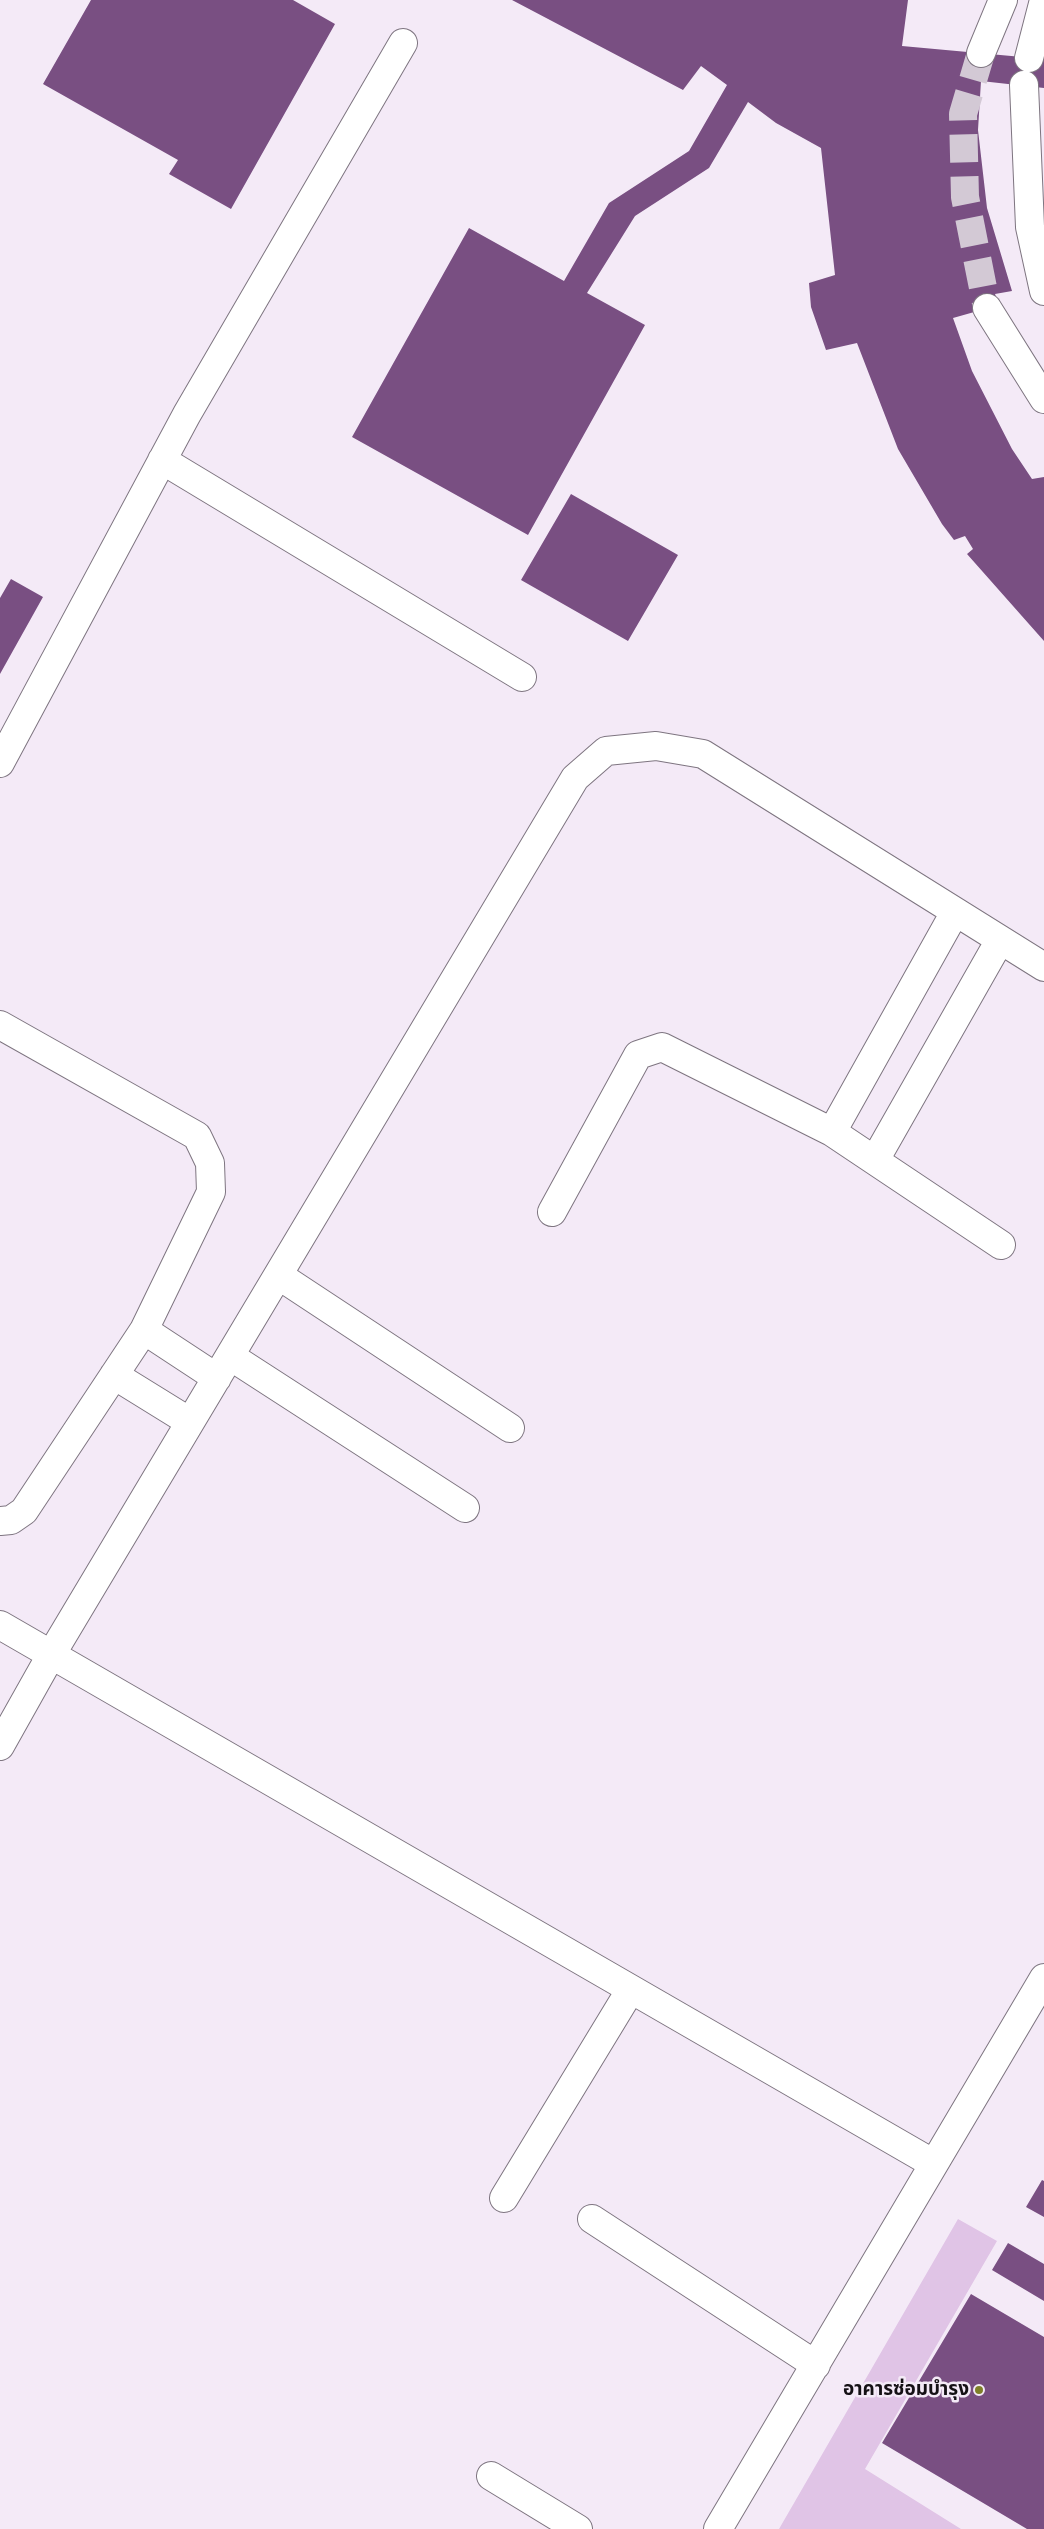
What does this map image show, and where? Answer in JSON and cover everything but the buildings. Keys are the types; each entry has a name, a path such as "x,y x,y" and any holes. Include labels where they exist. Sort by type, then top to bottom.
{"street":[{"path":"981,53 1003,0"},
{"path":"1028,58 1044,0"},
{"path":"0,763 162,460 403,43"},
{"path":"1024,86 1030,227 1044,291"},
{"path":"987,308 1044,399"},
{"path":"162,460 522,677"},
{"path":"0,1746 51,1655 575,778 606,751 656,746 703,754 1044,967"},
{"path":"832,1132 955,912"},
{"path":"875,1160 1000,940"},
{"path":"0,1025 197,1136 210,1163 212,1192 144,1330 24,1511 11,1520 0,1521"},
{"path":"552,1212 638,1055 662,1047 832,1132 1001,1245"},
{"path":"278,1275 510,1428"},
{"path":"144,1330 223,1367 465,1508"},
{"path":"114,1375 190,1422"},
{"path":"0,1625 934,2164"},
{"path":"718,2529 1044,1978"},
{"path":"504,2198 631,1989"},
{"path":"592,2219 816,2365"},
{"path":"491,2476 578,2529"}],"shaded area":[{"path":"958,2219 997,2241 865,2469 961,2529 779,2529"}],"tunnel":[{"path":"981,53 963,114 965,197 987,308"}],"place":[{"name":"อาคารซ่อมบำรุง","path":"979,2390"}]}
